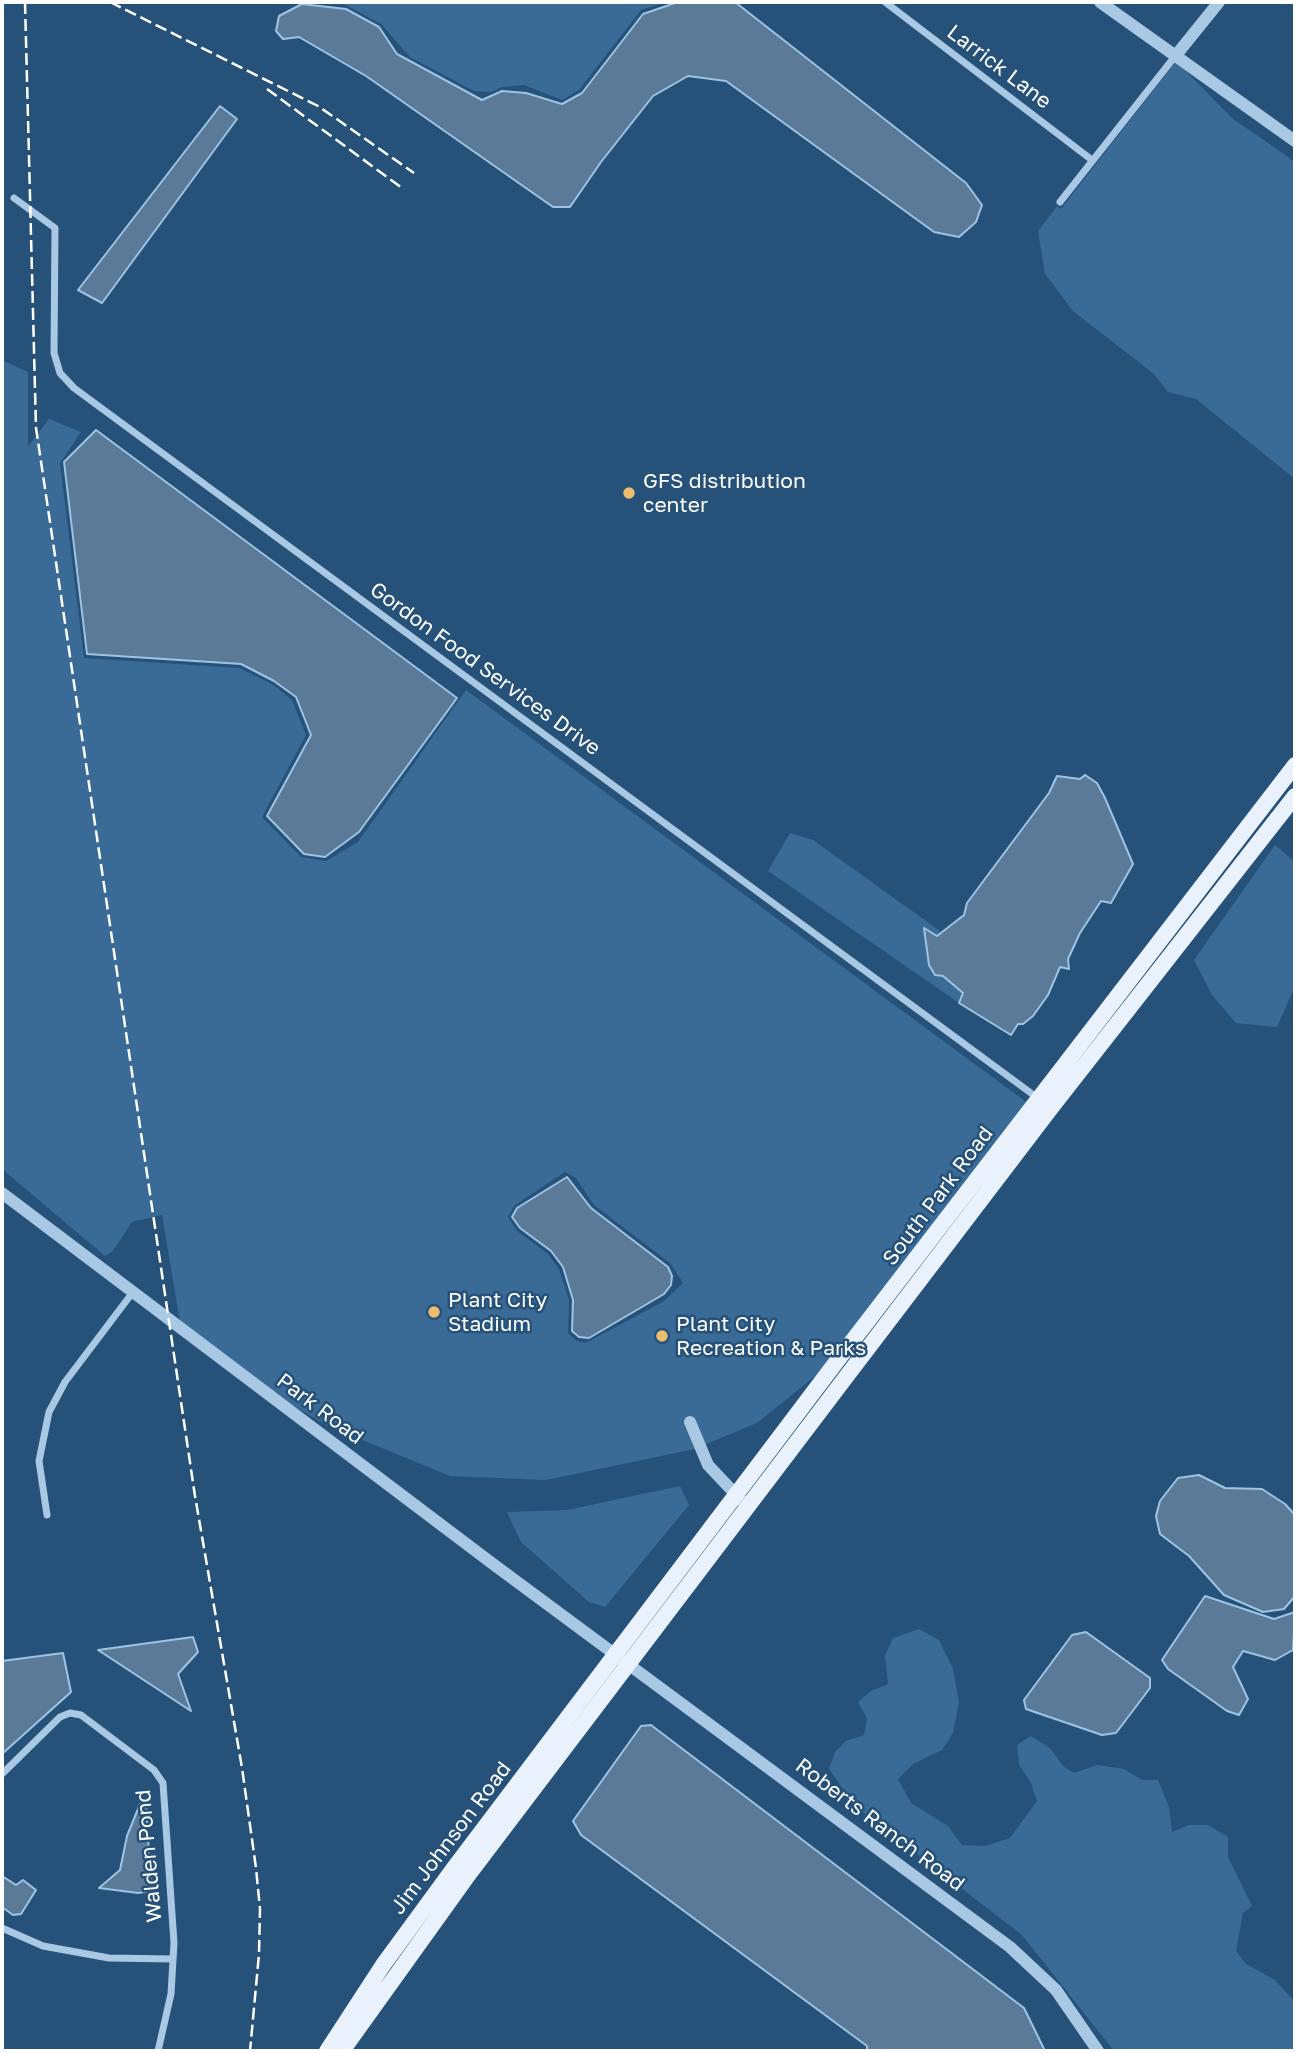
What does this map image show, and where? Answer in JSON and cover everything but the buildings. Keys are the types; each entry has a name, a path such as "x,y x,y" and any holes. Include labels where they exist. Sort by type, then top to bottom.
{"main road":[{"name":"South Park Road","path":"1045,1103 1077,1048 1295,765"},
{"name":"South Park Road","path":"622,1659 691,1555 743,1502 817,1388 955,1222 1045,1103 1295,796"},
{"name":"South Park Road","path":"622,1659 743,1502 841,1385 845,1361 950,1223 955,1222"},
{"name":"Jim Johnson Road","path":"327,2051 383,1965 536,1759 622,1659"},
{"name":"Jim Johnson Road","path":"342,2051 545,1774 622,1659"},
{"path":"467,1878 471,1856 532,1776 536,1759"}],"street":[{"name":"Larrick Lane","path":"885,2 1092,160"},
{"path":"1100,2 1177,54 1295,141"},
{"path":"1060,202 1219,2"},
{"name":"Gordon Food Services Drive","path":"14,198 55,228 54,353 60,373 74,388 1045,1103"},
{"name":"Park Road","path":"2,1193 622,1659"},
{"path":"47,1515 39,1461 49,1412 65,1382 133,1292"},
{"path":"690,1422 708,1465 743,1502"},
{"name":"Roberts Ranch Road","path":"622,1659 1010,1947 1056,1990 1098,2051"},
{"name":"Walden Pond","path":"2,1774 60,1717 71,1713 81,1715 155,1770 163,1783 173,1959 171,1994 158,2051"},
{"path":"2,1928 43,1946 109,1958 173,1959"}],"shaded area":[{"path":"321,2 666,2 641,10 579,90 562,100 524,85 502,87 491,92 474,91 410,57 381,24 346,5"},
{"path":"678,2 735,2 966,183 982,205 976,222 959,237 934,232 726,81 688,76 653,96 601,162 570,207 553,207 366,76 299,37 283,39 276,31 279,16 302,4 346,9 379,27 397,54 482,100 502,91 526,93 562,104 582,93 643,14"},
{"path":"1176,61 1232,118 1295,162 1295,479 1196,399 1168,392 1154,374 1073,311 1045,274 1038,231 1057,206 1061,209"},
{"path":"220,106 237,119 102,303 78,290"},
{"path":"2,360 28,372 28,447 49,419 81,432 60,463 84,658 239,668 272,684 292,700 306,735 262,817 301,857 326,861 358,842 466,690 1029,1104 829,1365 757,1423 704,1445 692,1416 684,1420 695,1449 546,1480 450,1476 326,1425 289,1403 180,1322 162,1215 132,1222 113,1251 105,1256 2,1169","holes":["565,1172 576,1178 594,1205 670,1263 683,1283 664,1301 586,1343 577,1341 568,1333 569,1300 559,1269 548,1254 517,1231 508,1217 515,1205"]},
{"path":"96,430 457,698 359,832 325,857 304,854 267,816 311,735 296,697 274,681 241,664 87,654 64,462"},
{"path":"1085,775 1097,783 1133,864 1111,903 1101,901 1080,933 1068,959 1069,969 1060,967 1048,995 1033,1016 1023,1024 1018,1024 1011,1035 959,1003 963,993 943,976 935,975 929,965 924,928 937,936 964,915 967,903 1049,793 1057,776 1080,779"},
{"path":"790,833 813,840 940,931 937,936 924,929 929,965 963,993 959,1003 768,871"},
{"path":"1275,845 1295,862 1295,986 1277,1027 1236,1023 1212,995 1194,960"},
{"path":"567,1177 591,1208 668,1267 672,1276 671,1285 664,1294 589,1338 579,1337 572,1331 573,1300 563,1267 551,1251 520,1228 512,1217 517,1208"},
{"path":"1199,1475 1225,1488 1262,1489 1285,1504 1295,1515 1295,1596 1284,1609 1263,1612 1224,1595 1189,1556 1160,1534 1156,1516 1160,1501 1178,1478"},
{"path":"680,1486 689,1505 605,1607 589,1602 521,1542 507,1512 567,1510"},
{"path":"1205,1596 1274,1619 1295,1612 1293,1650 1275,1660 1243,1651 1233,1667 1248,1699 1239,1715 1227,1711 1168,1669 1162,1660"},
{"path":"919,1629 939,1640 953,1669 959,1702 953,1733 942,1750 913,1764 898,1779 911,1803 948,1826 962,1845 985,1846 1010,1838 1037,1801 1031,1783 1019,1765 1017,1745 1031,1736 1050,1748 1063,1766 1074,1773 1097,1765 1124,1769 1142,1780 1158,1780 1169,1807 1172,1832 1189,1825 1208,1825 1228,1837 1228,1857 1252,1906 1243,1913 1236,1951 1246,1964 1275,1980 1295,2002 1295,2051 1114,2051 1022,1935 856,1807 829,1769 835,1752 846,1741 864,1735 867,1718 858,1702 871,1691 888,1684 885,1656 893,1638"},
{"path":"1086,1632 1150,1678 1150,1688 1116,1733 1102,1735 1026,1709 1024,1700 1072,1635"},
{"path":"193,1637 198,1652 178,1674 191,1711 98,1650"},
{"path":"63,1653 71,1692 2,1754 2,1661"},
{"path":"651,1725 1024,2008 1045,2051 867,2051 867,2046 581,1835 573,1821 641,1726"},
{"path":"146,1800 151,1891 138,1893 99,1888 120,1870 127,1836 140,1804"},
{"path":"2,1876 16,1885 23,1880 36,1890 21,1914 13,1915 2,1907"}],"railway":[{"path":"25,2 36,428 195,1496 242,1768 256,1868 260,1909 259,1954 250,2051"},
{"path":"110,2 318,106 414,173"},
{"path":"267,89 402,188"}],"place":[{"name":"GFS distribution center","path":"629,493"},
{"name":"Plant City Stadium","path":"434,1312"},
{"name":"Plant City Recreation & Parks","path":"662,1336"}]}
